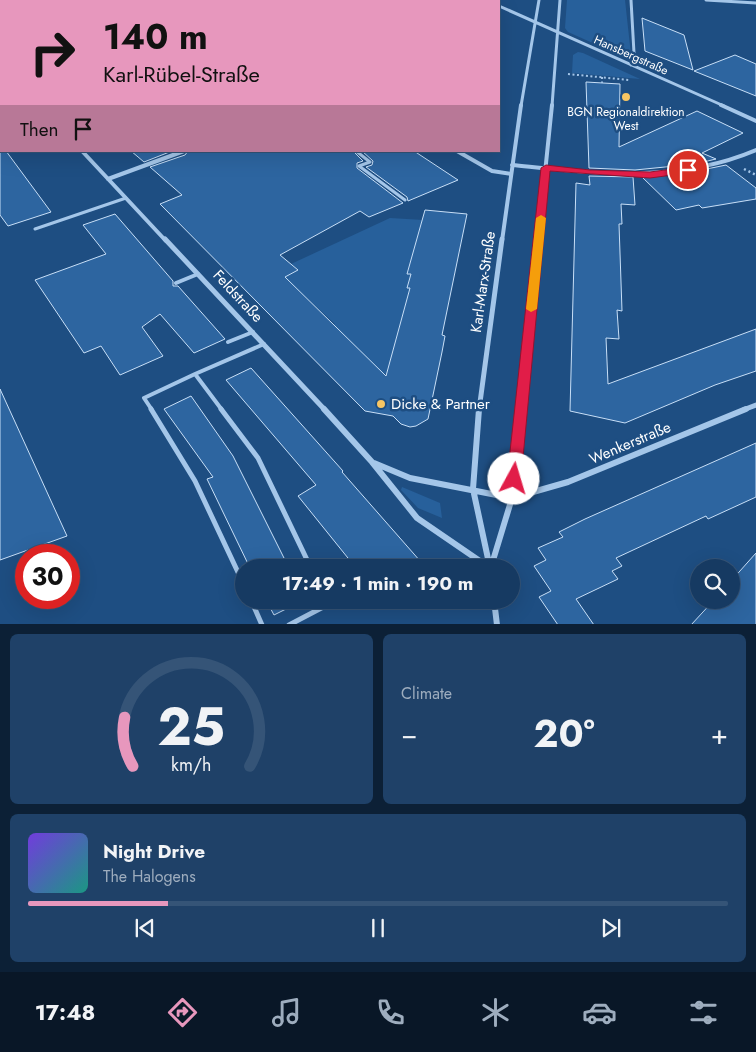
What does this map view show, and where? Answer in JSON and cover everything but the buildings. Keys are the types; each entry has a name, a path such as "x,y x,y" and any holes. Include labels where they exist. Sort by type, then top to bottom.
{"street":[{"name":"Karl-Marx-Straße","path":"488,559 472,489 479,407 512,165 539,0"},
{"path":"493,559 512,498 546,168 560,0"},
{"path":"631,64 634,53 632,0"},
{"path":"706,0 756,4"},
{"name":"Hansbergstraße","path":"500,6 756,121"},
{"path":"512,165 650,175 714,166 756,150"},
{"name":"Feldstraße","path":"83,152 253,332 372,462 417,518 477,559"},
{"path":"108,179 181,152"},
{"path":"459,152 492,171 512,174"},
{"name":"Wenkerstraße","path":"512,498 568,482 756,405"},
{"name":"Feldstraße","path":"372,462 410,478 512,498"},
{"path":"495,609 497,624"}],"lane":[{"path":"357,152 370,162 358,166 405,200"},
{"path":"35,229 126,198"},
{"path":"78,208 82,213"},
{"path":"176,283 198,274"},
{"path":"228,342 253,332"},
{"path":"235,566 196,481 144,398 264,344"},
{"path":"195,374 258,458 307,559"},
{"path":"255,609 262,624"},
{"path":"289,624 319,609"}],"path":[{"path":"555,73 630,80"},
{"path":"602,77 602,83"}],"shaded area":[{"path":"567,0 625,0 631,55 622,56 568,32 565,28"},
{"path":"578,52 640,79 572,73 573,55"},
{"path":"390,218 423,220 408,274 411,274 407,288 410,288 387,374 377,372 333,325 335,324 297,289 294,290 281,278 298,270 291,264"},
{"path":"402,487 440,503 442,518 418,508 401,490"}],"slow traffic":[{"path":"531,309 541,218"}],"place":[{"name":"BGN Regionaldirektion West","path":"626,97"},
{"name":"Dicke & Partner","path":"381,404"}],"route":[{"path":"514,479 546,168 650,175 688,170"}]}
